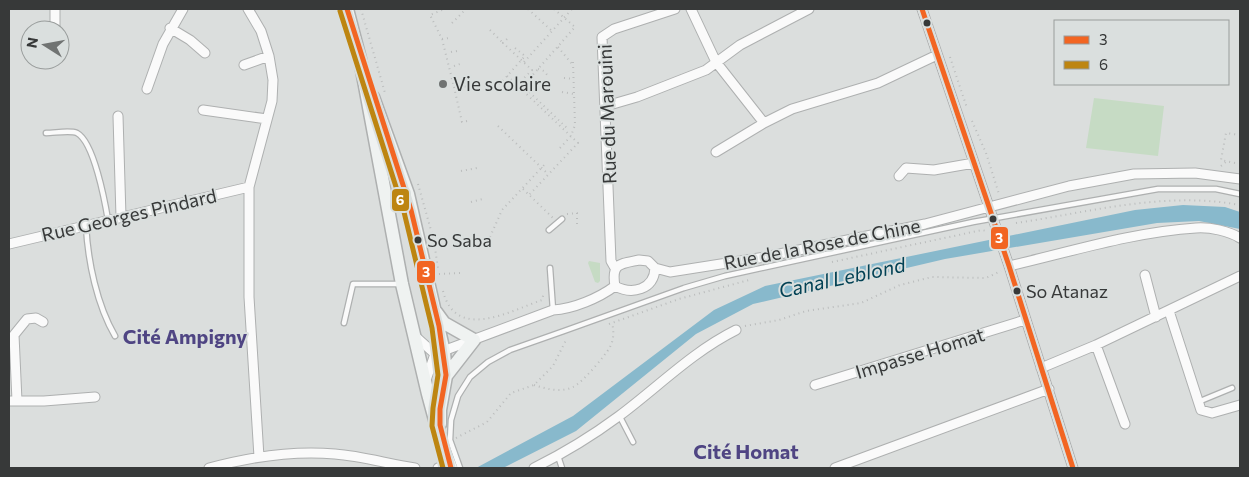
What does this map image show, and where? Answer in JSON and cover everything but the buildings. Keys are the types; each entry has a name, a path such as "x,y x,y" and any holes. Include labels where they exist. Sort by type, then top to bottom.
{"main road":[{"path":"347,9 360,59 402,284 425,383 441,442 451,467"},
{"path":"360,59 408,194 434,310 439,353 446,376 440,410 441,442"},
{"path":"434,310 444,323 474,340 446,376"}],"street":[{"path":"147,89 170,28 182,9"},
{"path":"248,9 261,31 274,80 272,101 250,187 249,306 259,457"},
{"name":"Rue du Marouini","path":"615,268 611,261 602,37 614,29 675,9"},
{"path":"691,9 716,62 764,123"},
{"path":"606,106 686,79 706,70 740,45 809,9"},
{"path":"922,9 1009,266 1073,468"},
{"path":"170,28 190,40 205,53"},
{"path":"716,152 724,145 742,138 764,123 792,109 878,82 936,55"},
{"path":"244,65 269,56"},
{"path":"202,110 267,119"},
{"path":"118,116 121,217"},
{"path":"899,176 906,168 934,170 974,163"},
{"name":"Rue de la Rose de Chine","path":"654,268 670,272 765,257 925,224 1069,186 1134,174 1195,173 1240,179"},
{"name":"Rue Georges Pindard","path":"9,244 250,187"},
{"path":"1009,266 1145,234 1212,228 1240,236"},
{"path":"639,260 648,261 654,268 654,278 648,286 634,291 624,291 615,286 613,273 620,264 639,260"},
{"path":"1145,274 1156,317"},
{"path":"1041,368 1096,345 1240,276"},
{"path":"425,383 439,353 553,310 604,294 615,286"},
{"path":"1169,311 1201,410 1208,413 1240,405"},
{"path":"43,322 36,318 27,319 14,335 13,401 95,397"},
{"name":"Impasse Homat","path":"815,386 1026,320"},
{"path":"534,468 558,456 619,416 711,342 736,330"},
{"path":"415,335 439,353"},
{"path":"1096,345 1126,424"},
{"path":"835,468 1049,389"},
{"path":"209,468 259,457 298,453 334,454 415,468"}],"lane":[{"path":"46,133 76,132 81,136 94,162 108,220"},
{"path":"451,467 451,420 458,396 470,377 488,362 510,350 684,288 725,276 993,219 1158,189 1216,189 1240,194"},
{"path":"549,230 560,221"},
{"path":"86,226 96,284 106,321 115,336"},
{"path":"550,268 553,310"},
{"path":"344,324 353,284 402,284"},
{"path":"1198,402 1232,388"},
{"path":"619,416 633,442"},
{"path":"558,456 562,468"}],"path":[{"path":"452,23 466,9"},
{"path":"528,9 552,30"},
{"path":"554,9 575,27 523,86 569,130"},
{"path":"524,62 572,9"},
{"path":"442,10 430,15 442,39 462,122 467,121"},
{"path":"490,30 532,70 517,85"},
{"path":"442,39 449,38"},
{"path":"503,43 507,39"},
{"path":"558,47 573,63 575,125 571,136 560,148"},
{"path":"454,87 499,86 525,56 515,48"},
{"path":"451,52 457,51"},
{"path":"949,56 967,108"},
{"path":"454,66 460,64"},
{"path":"538,69 544,71 548,76"},
{"path":"506,76 578,143 529,195"},
{"path":"564,78 574,79"},
{"path":"562,92 574,94"},
{"path":"972,121 986,153 1000,194"},
{"path":"498,126 548,174"},
{"path":"1235,163 1222,160 1226,132 1240,135"},
{"path":"490,237 502,210 546,163"},
{"path":"461,171 477,168"},
{"path":"523,188 560,221 562,214 577,213 577,225"},
{"path":"471,202 483,199"},
{"path":"1010,224 1157,200 1199,199 1240,205"},
{"path":"824,263 982,230 987,231"},
{"path":"736,330 754,323 779,320 806,311 861,303 900,285 932,277 986,278 1009,266"},
{"path":"439,274 460,273"},
{"path":"604,326 679,299 751,279"},
{"path":"469,320 481,321 542,300 544,290"},
{"path":"534,385 550,391 574,387 597,364 611,345 614,330 612,323"},
{"path":"558,341 574,336"},
{"path":"459,431 458,438 487,422 511,393 534,385 554,366 567,338"}],"green space":[{"path":"1094,98 1164,106 1158,156 1086,148"},
{"path":"589,261 600,263 600,281 598,283 595,282 588,263"}],"water":[{"name":"Canal Leblond","path":"1183,205 1225,207 1240,212 1240,229 1199,221 1157,223 945,259 753,304 696,334 576,431 503,468 476,468 573,416 714,310 765,286 1135,210"}],"transit line":[{"name":"3","path":"347,9 411,210 439,326 446,375 440,409 440,425 451,468"},
{"name":"3","path":"922,9 1009,266 1073,468"},
{"name":"6","path":"340,11 404,212 432,328 438,375 432,426 443,468"}],"place":[{"name":"Vie scolaire","path":"443,84"},
{"name":"So Saba","path":"418,240"},
{"name":"So Atanaz","path":"1017,291"}],"district":[{"name":"Cité Ampigny","path":"185,337"},
{"name":"Cité Homat","path":"746,452"}]}
